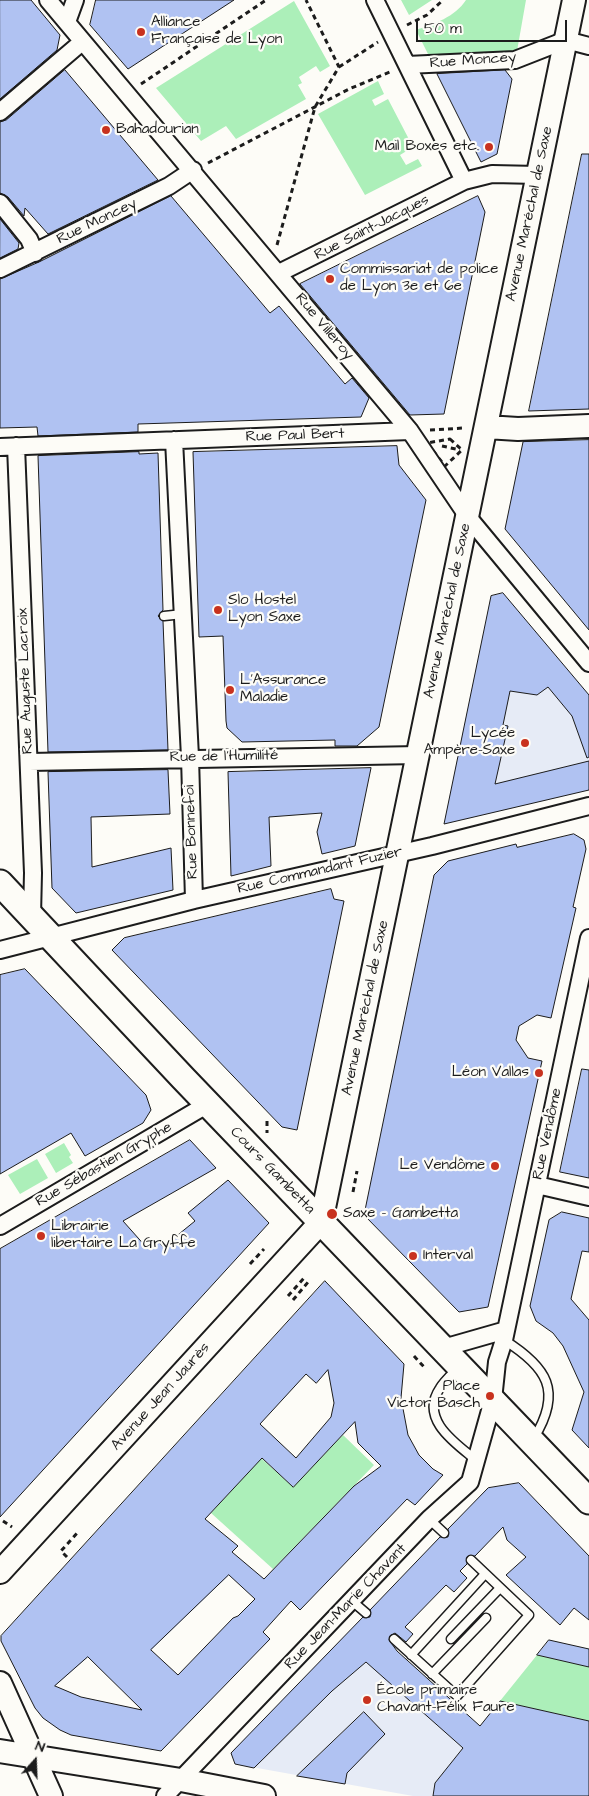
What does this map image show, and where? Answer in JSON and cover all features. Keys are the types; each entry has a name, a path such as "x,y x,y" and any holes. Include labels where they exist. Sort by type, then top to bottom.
{"main road":[{"name":"Avenue Maréchal de Saxe","path":"321,1222 574,0"},
{"path":"486,427 518,429 589,426"},
{"name":"Cours Gambetta","path":"0,883 208,1104 589,1501"},
{"name":"Avenue Jean Jaurès","path":"0,1572 321,1222"},
{"path":"0,1683 51,1796"},
{"path":"0,1751 181,1780 264,1796"}],"street":[{"name":"Rue Villeroy","path":"48,0 126,94 193,170 410,431 468,517 589,663"},
{"path":"67,22 75,0"},
{"path":"374,0 464,181"},
{"path":"566,40 589,46"},
{"name":"Rue Moncey","path":"407,65 515,60 566,40"},
{"path":"0,112 82,42"},
{"name":"Rue Moncey","path":"0,269 169,186 193,170"},
{"name":"Rue Saint-Jacques","path":"279,273 464,181 492,174 538,175"},
{"path":"0,204 29,238 35,253"},
{"name":"Rue Paul Bert","path":"8,446 410,431"},
{"name":"Rue Bonnefoi","path":"174,440 190,757 194,900"},
{"name":"Rue Auguste Lacroix","path":"8,446 29,762 33,873 32,916"},
{"name":"Rue de l'Humilité","path":"29,762 190,757 419,755"},
{"name":"Rue Commandant Fuzier","path":"0,950 194,900 398,854 589,806"},
{"name":"Rue Vendôme","path":"493,1400 497,1362 505,1335 589,938"},
{"name":"Rue Sébastien Gryphe","path":"0,1226 208,1104"},
{"path":"537,1185 589,1197"},
{"path":"443,1348 505,1335"},
{"name":"Rue Jean-Marie Chavant","path":"165,1796 430,1520 470,1482 493,1400"}],"lane":[{"path":"164,616 183,614"},
{"path":"505,1335 538,1366 546,1381 549,1393 547,1411 543,1423 532,1441"},
{"path":"460,1366 440,1387 433,1407 436,1422 445,1434 476,1460"},
{"path":"430,1520 444,1533"},
{"path":"394,1639 457,1696 528,1615 471,1560"},
{"path":"411,1655 485,1574"},
{"path":"451,1639 500,1588"},
{"path":"352,1601 366,1614"},
{"path":"432,1674 486,1618"}],"path":[{"path":"126,94 266,0"},
{"path":"306,0 339,67"},
{"path":"279,273 277,246 315,107 339,67 426,14 443,0"},
{"path":"193,170 349,89 407,65"},
{"path":"410,431 486,427"},
{"path":"267,1121 267,1132"},
{"path":"353,1192 357,1171"},
{"path":"250,1264 264,1249"},
{"path":"288,1296 304,1277"},
{"path":"293,1300 309,1281"},
{"path":"414,1356 424,1367"},
{"path":"3,1521 11,1528 15,1524"},
{"path":"67,1557 61,1551 78,1532"}],"shaded area":[{"name":"Lycée Ampère-Saxe","path":"478,658 506,663 589,695 589,790 444,824"},
{"name":"École primaire Chavant-Félix Faure","path":"361,1619 480,1726 435,1783 433,1796 413,1796 235,1764 231,1753"}],"green space":[{"path":"401,0 432,0 409,15"},
{"path":"466,0 526,0 517,51 429,56 416,30 450,15"},
{"path":"294,1 330,66 320,72 316,66 299,77 302,83 298,85 306,99 236,139 226,126 201,141 156,88"},
{"path":"378,81 384,94 372,100 375,106 388,99 413,147 400,155 406,165 418,159 422,166 365,195 318,114"},
{"path":"64,1143 73,1163 56,1173 45,1154"},
{"path":"37,1159 48,1178 20,1194 8,1175"},
{"path":"343,1435 374,1465 273,1569 211,1513 261,1458 293,1487"},
{"path":"537,1655 589,1667 589,1721 500,1701"}],"building":[{"path":"0,0 31,0 60,35 57,50 0,99"},
{"name":"Alliance Française de Lyon","path":"96,0 234,0 128,69 90,25"},
{"path":"65,70 158,180 48,234 25,208 24,216 8,197 0,193 0,122 6,120"},
{"path":"505,70 512,79 497,154 481,162 437,74"},
{"path":"582,154 589,154 589,409 529,411"},
{"path":"171,196 270,313 279,306 345,384 352,378 369,398 361,417 138,424 138,432 38,436 37,427 0,428 0,279 39,262"},
{"path":"478,196 485,212 444,414 410,415 300,284"},
{"path":"0,219 19,243 18,249 0,258"},
{"path":"589,440 589,630 505,529 523,442"},
{"path":"397,446 399,465 426,500 379,727 357,746 335,746 335,740 242,742 227,728 223,636 199,637 193,452"},
{"path":"139,452 139,454 158,453 163,610 158,616 163,621 168,750 48,752 38,456"},
{"name":"Lycée Ampère-Saxe","path":"503,593 589,695 589,757 587,758 572,716 548,687 537,695 510,691 503,725 508,726 495,784 589,761 589,790 444,824 491,596"},
{"path":"371,768 355,846 322,854 317,832 322,813 269,817 271,866 231,876 228,772"},
{"path":"168,770 170,814 91,817 92,867 171,848 173,890 76,913 52,888 48,772"},
{"path":"574,834 584,840 586,849 573,907 576,908 551,1018 537,1015 519,1026 516,1040 528,1058 542,1061 488,1307 459,1312 364,1215 434,875 448,861 516,844 517,847"},
{"path":"331,889 334,899 344,901 297,1130 282,1127 112,950 124,938"},
{"path":"25,969 146,1095 151,1110 143,1123 85,1156 71,1133 0,1174 0,975"},
{"path":"582,1069 589,1070 589,1178 560,1172"},
{"path":"190,1140 216,1168 123,1221 147,1248 157,1239 163,1247 195,1221 188,1213 228,1180 269,1223 0,1517 0,1249"},
{"path":"562,1212 589,1218 589,1252 582,1251 571,1299 589,1320 589,1448 572,1430 584,1392 563,1346 553,1333 536,1321 530,1306 549,1220"},
{"path":"325,1281 404,1364 401,1398 408,1435 419,1455 433,1469 443,1475 415,1505 407,1499 300,1610 291,1601 263,1632 270,1639 161,1751 71,1735 43,1718 35,1708 1,1641 1,1636","holes":["328,1370 334,1403 331,1417 296,1458 260,1424 306,1374 316,1383","355,1422 358,1443 381,1466 354,1486 264,1579 232,1552 238,1546 205,1519 262,1458 293,1487","229,1575 255,1599 238,1616 233,1618 178,1675 151,1650","88,1657 142,1710 81,1697 55,1686"]},
{"path":"519,1483 589,1556 589,1620 574,1608 560,1625 506,1575 526,1557 507,1540 503,1527 475,1556 467,1557 467,1564 460,1571 467,1578 454,1592 446,1585 405,1627 413,1634 406,1642 395,1633 390,1636 389,1640 397,1651 480,1726 500,1701 589,1721 589,1796 433,1796 435,1783 463,1748 366,1662 332,1691 254,1768 235,1764 231,1753 363,1617 370,1617 370,1610 440,1537 448,1537 448,1529 488,1488"},
{"path":"549,1640 589,1649 589,1667 537,1655"},
{"path":"364,1712 385,1734 347,1773 345,1784 297,1776"}],"place":[{"name":"Alliance Française de Lyon","path":"141,32"},
{"name":"Bahadourian","path":"106,130"},
{"name":"Mail Boxes etc.","path":"489,147"},
{"name":"Commissariat de police de Lyon 3e et 6e","path":"330,279"},
{"name":"Slo Hostel Lyon Saxe","path":"218,610"},
{"name":"L'Assurance Maladie","path":"230,690"},
{"name":"Lycée Ampère-Saxe","path":"525,743"},
{"name":"Léon Vallas","path":"539,1073"},
{"name":"Le Vendôme","path":"495,1166"},
{"name":"Saxe - Gambetta","path":"332,1214"},
{"name":"Librairie libertaire La Gryffe","path":"41,1236"},
{"name":"Interval","path":"413,1256"},
{"name":"Place Victor Basch","path":"490,1396"},
{"name":"École primaire Chavant-Félix Faure","path":"367,1700"}]}
